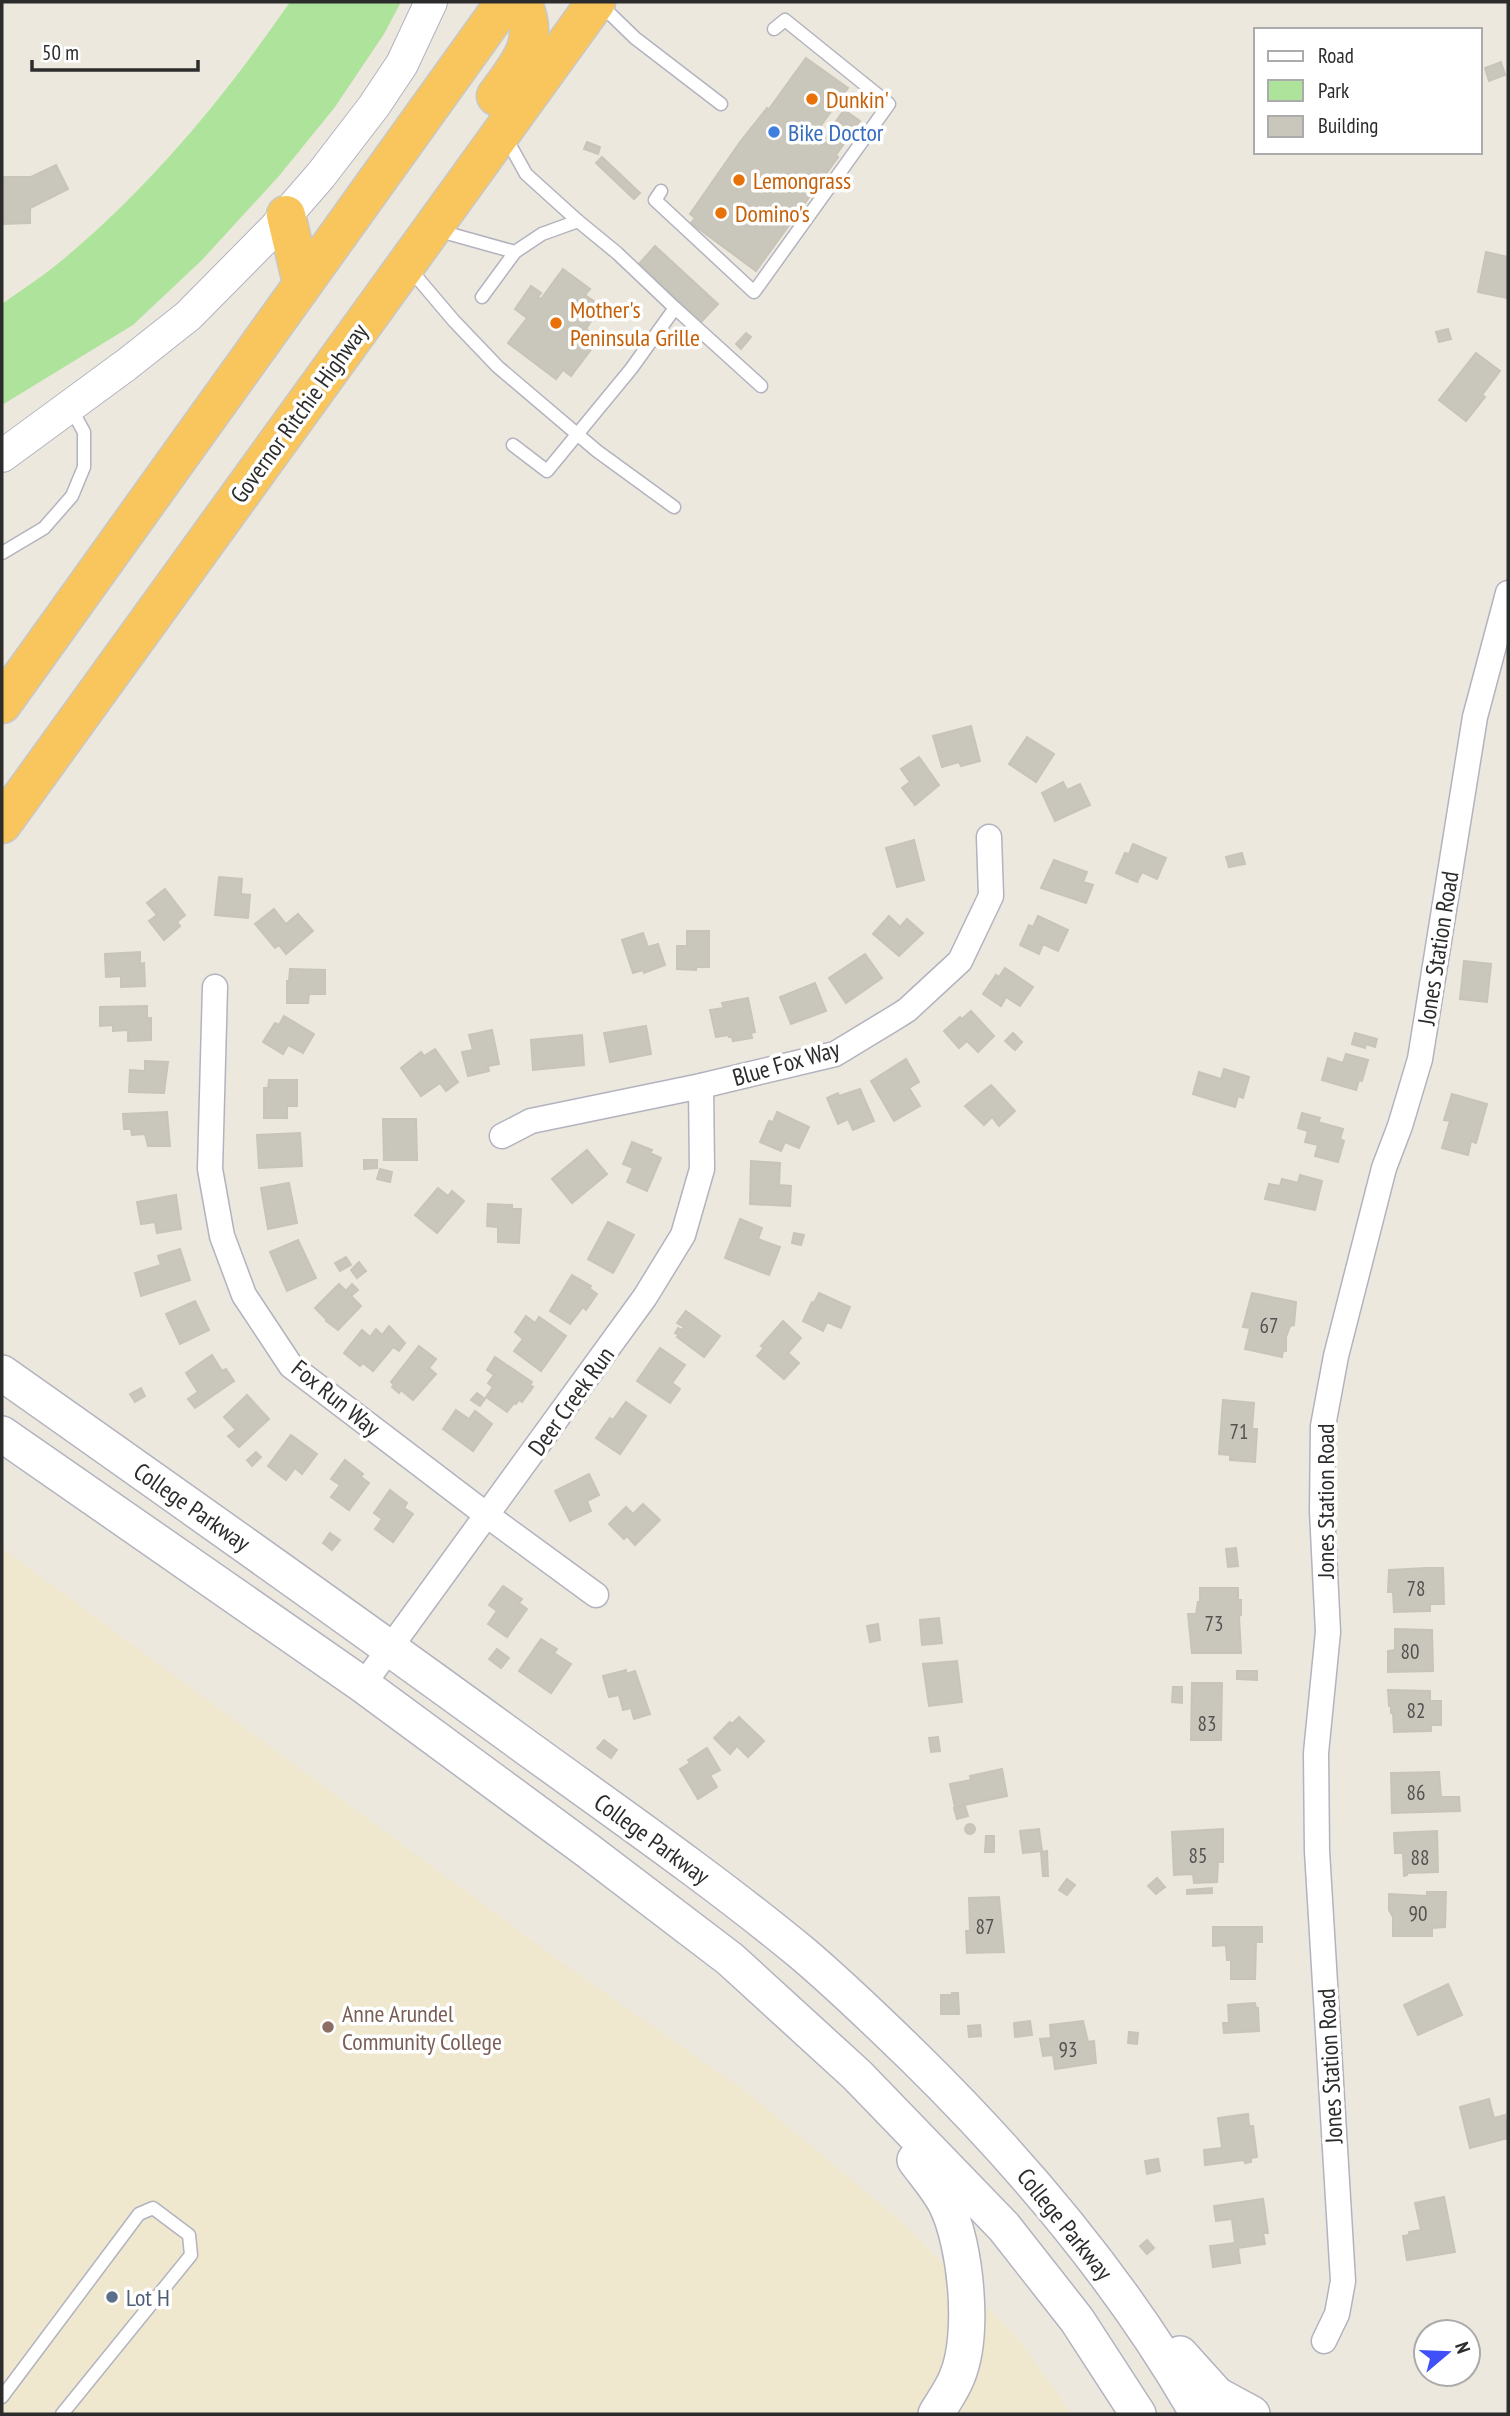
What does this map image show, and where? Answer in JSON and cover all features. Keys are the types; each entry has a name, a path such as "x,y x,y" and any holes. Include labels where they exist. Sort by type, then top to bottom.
{"highway":[{"path":"2,704 505,2"},
{"path":"338,360 379,258 525,56 529,34 527,12 522,2"},
{"name":"Governor Ritchie Highway","path":"2,824 597,2"},
{"path":"286,215 302,283"}],"main road":[{"name":"College Parkway","path":"2,1373 391,1647 716,1885 804,1955 964,2106 1048,2199 1121,2293 1198,2414"},
{"name":"College Parkway","path":"2,1434 363,1685 730,1959 857,2076 1004,2227 1077,2320 1138,2414"},
{"path":"857,2076 946,2204 958,2238 966,2291 967,2331 958,2376 936,2414"},
{"path":"1121,2293 1217,2395 1252,2414"}],"street":[{"path":"2,456 188,316 286,215 321,175 373,106 401,64 431,2"},
{"name":"Jones Station Road","path":"1324,2341 1337,2314 1343,2281 1317,1844 1316,1752 1328,1632 1322,1511 1323,1426 1336,1356 1384,1168 1420,1059 1475,717 1508,593"},
{"name":"Blue Fox Way","path":"502,1136 531,1121 701,1086 835,1054 907,1010 960,961 981,919 991,896 989,837"},
{"name":"Fox Run Way","path":"215,987 210,1169 222,1236 244,1295 291,1366 596,1595"},
{"name":"Deer Creek Run","path":"363,1685 645,1297 683,1235 702,1170 701,1086"}],"lane":[{"path":"597,2 635,38 721,104"},
{"path":"661,191 655,200 754,292 888,104 785,20 774,29"},
{"path":"503,131 526,174 617,253 761,386"},
{"path":"482,297 515,252 542,234 578,221"},
{"path":"433,229 515,252"},
{"path":"406,265 498,368 578,434 674,507"},
{"path":"513,445 547,471 631,369 675,309"},
{"path":"2,553 44,528 72,496 84,467 84,432 70,407"},
{"path":"2,2397 139,2214 153,2208 189,2235 191,2255 62,2414"}],"shaded area":[{"name":"Anne Arundel Community College","path":"2,1548 564,1964 744,2090 901,2221 1020,2341 1072,2414 2,2414"}],"green space":[{"path":"290,2 401,2 384,34 335,107 279,176 202,260 133,325 2,405 2,304 66,257 158,169 214,104"}],"building":[{"path":"806,58 848,88 812,138 820,144 844,110 860,121 836,155 838,157 756,271 691,223 695,218 690,214 740,142 767,108 769,109"},
{"path":"1501,62 1505,75 1489,81 1485,68"},
{"path":"587,142 600,147 598,154 584,149"},
{"path":"602,157 640,193 634,199 596,163"},
{"path":"56,165 68,189 30,208 30,223 2,224 2,177 31,177"},
{"path":"655,246 718,304 701,322 639,264"},
{"path":"1486,252 1508,257 1507,298 1478,292"},
{"name":"Mother's Peninsula Grille","path":"563,269 590,289 585,295 595,302 586,313 593,318 586,329 599,339 571,376 563,370 556,379 508,343 527,318 515,309 531,286 541,293 538,297 541,299"},
{"path":"1448,329 1451,339 1439,342 1436,332"},
{"path":"746,333 751,337 741,349 736,344"},
{"path":"1476,353 1500,371 1482,395 1485,397 1466,421 1439,400"},
{"path":"971,726 980,761 961,766 959,762 942,767 933,736"},
{"path":"1027,737 1054,754 1036,782 1009,764"},
{"path":"919,757 939,785 915,805 902,788 910,782 901,769"},
{"path":"1063,782 1067,790 1080,784 1090,805 1055,821 1042,793"},
{"path":"914,840 924,880 897,887 886,848"},
{"path":"1133,844 1166,858 1157,879 1142,872 1137,882 1116,873 1125,853 1129,854"},
{"path":"1242,853 1245,864 1229,867 1226,857"},
{"path":"1054,860 1087,872 1083,882 1093,885 1086,903 1041,888"},
{"path":"219,877 242,879 241,894 250,895 248,918 215,915"},
{"path":"165,889 185,915 177,922 180,926 164,940 149,921 157,915 147,903"},
{"path":"274,909 286,924 298,914 313,931 286,954 279,945 275,948 255,924"},
{"path":"889,916 900,927 907,919 923,933 899,956 873,934"},
{"path":"1038,916 1068,930 1058,951 1043,944 1039,954 1020,945 1029,925 1033,927"},
{"path":"687,931 709,931 709,967 696,967 696,970 677,969 677,946 687,946"},
{"path":"643,933 648,947 658,944 665,965 644,973 643,970 633,973 622,940"},
{"path":"140,952 140,964 144,963 145,986 121,987 121,976 106,977 105,954"},
{"path":"865,954 882,978 846,1003 829,978"},
{"path":"1464,961 1491,964 1487,1002 1460,999"},
{"path":"1005,968 1033,987 1020,1006 1006,997 1001,1006 983,994 996,975 999,977"},
{"path":"290,969 325,970 325,994 309,994 308,1003 287,1003"},
{"path":"815,983 826,1011 791,1024 780,997"},
{"path":"748,998 755,1032 751,1033 752,1038 733,1041 728,1035 716,1037 710,1010 724,1008 722,1003"},
{"path":"147,1006 147,1018 151,1018 151,1040 128,1041 128,1030 113,1031 113,1025 100,1026 100,1007"},
{"path":"971,1011 994,1036 978,1052 967,1041 959,1048 944,1031"},
{"path":"284,1016 314,1034 303,1053 288,1045 283,1054 263,1042 275,1023 279,1025"},
{"path":"646,1026 651,1054 610,1062 604,1033"},
{"path":"492,1030 499,1064 488,1066 489,1071 468,1076 462,1052 473,1050 469,1035"},
{"path":"1013,1033 1022,1042 1015,1050 1005,1041"},
{"path":"1355,1033 1377,1039 1375,1047 1366,1044 1365,1048 1352,1044"},
{"path":"582,1035 584,1065 533,1070 531,1040"},
{"path":"435,1049 458,1082 446,1091 440,1083 421,1096 401,1068 421,1052 424,1056"},
{"path":"1346,1054 1368,1060 1362,1081 1359,1080 1356,1090 1322,1080 1328,1058 1343,1063"},
{"path":"906,1059 919,1082 909,1088 920,1106 894,1121 871,1081"},
{"path":"145,1061 168,1062 164,1093 129,1092 130,1070 145,1071"},
{"path":"1224,1069 1249,1077 1243,1098 1238,1096 1235,1107 1193,1094 1199,1072 1221,1079"},
{"path":"269,1080 297,1080 297,1106 287,1106 287,1118 264,1118 264,1088 268,1088"},
{"path":"991,1085 1015,1111 999,1126 992,1117 984,1125 965,1106"},
{"path":"860,1089 874,1121 853,1130 848,1119 838,1124 827,1098"},
{"path":"1452,1094 1487,1104 1476,1143 1471,1141 1468,1155 1442,1148 1450,1121 1444,1120"},
{"path":"167,1112 170,1146 148,1146 145,1134 132,1135 131,1129 124,1129 123,1114"},
{"path":"777,1112 809,1127 799,1148 785,1142 781,1151 760,1142 769,1121 773,1122"},
{"path":"1302,1113 1320,1118 1318,1122 1343,1129 1340,1139 1344,1141 1338,1162 1315,1156 1318,1145 1305,1142 1308,1131 1298,1128"},
{"path":"383,1119 416,1119 417,1160 384,1160"},
{"path":"300,1133 302,1166 259,1168 257,1135"},
{"path":"632,1142 652,1150 650,1153 661,1158 647,1191 627,1182 633,1168 623,1164"},
{"path":"587,1150 607,1174 572,1203 552,1179"},
{"path":"364,1160 377,1160 377,1168 364,1169"},
{"path":"751,1161 780,1163 779,1185 791,1186 790,1206 750,1204"},
{"path":"380,1169 392,1172 390,1182 377,1179"},
{"path":"1300,1175 1322,1181 1315,1210 1265,1199 1269,1184 1280,1186 1282,1179 1298,1183"},
{"path":"289,1183 297,1223 268,1229 261,1188"},
{"path":"438,1188 448,1196 452,1191 464,1201 437,1233 415,1215"},
{"path":"176,1195 181,1229 157,1233 155,1222 141,1224 137,1202"},
{"path":"488,1204 512,1205 512,1209 521,1209 519,1243 498,1242 498,1227 487,1226"},
{"path":"740,1219 762,1228 758,1239 780,1247 769,1275 725,1258"},
{"path":"608,1222 634,1235 613,1273 588,1259"},
{"path":"794,1233 804,1235 801,1245 792,1243"},
{"path":"298,1240 316,1278 287,1291 270,1252"},
{"path":"180,1249 190,1280 141,1296 135,1273 161,1265 158,1256"},
{"path":"346,1257 351,1265 340,1271 335,1263"},
{"path":"359,1262 366,1271 357,1278 351,1270"},
{"path":"572,1275 591,1286 589,1288 597,1294 586,1310 583,1307 570,1324 550,1311"},
{"path":"339,1284 346,1291 352,1284 358,1290 351,1296 361,1306 338,1330 315,1308"},
{"path":"819,1293 850,1307 841,1328 827,1322 823,1331 803,1321"},
{"path":"1252,1293 1296,1302 1294,1325 1290,1326 1286,1337 1286,1351 1283,1351 1282,1357 1245,1349 1250,1328 1243,1327"},
{"path":"195,1301 209,1330 180,1344 166,1314"},
{"path":"686,1311 720,1336 704,1357 675,1333 678,1328 682,1330 684,1327 677,1323"},
{"path":"526,1316 535,1323 539,1317 566,1336 541,1371 514,1351 523,1339 515,1332"},
{"path":"783,1321 801,1338 788,1353 799,1363 784,1379 757,1356 764,1348 761,1346"},
{"path":"389,1326 405,1343 399,1351 393,1347 373,1371 363,1363 360,1366 344,1353 362,1330 370,1337 376,1329 382,1335"},
{"path":"419,1346 436,1359 429,1368 436,1374 413,1400 401,1390 399,1393 392,1387 394,1385 391,1382"},
{"path":"660,1348 685,1365 672,1383 680,1389 670,1403 637,1381"},
{"path":"212,1355 222,1371 226,1369 234,1381 195,1408 188,1399 198,1392 186,1373"},
{"path":"495,1357 532,1382 530,1385 533,1387 522,1402 519,1400 514,1403 507,1412 486,1397 493,1387 488,1383 494,1375 487,1370"},
{"path":"141,1388 145,1396 135,1402 130,1394"},
{"path":"477,1393 485,1399 480,1406 471,1400"},
{"path":"247,1395 269,1419 239,1447 228,1436 236,1430 224,1417"},
{"path":"1223,1400 1254,1403 1252,1429 1257,1429 1255,1462 1230,1460 1230,1455 1219,1454"},
{"path":"626,1402 646,1416 620,1454 596,1438"},
{"path":"456,1410 469,1419 475,1411 492,1424 473,1451 443,1429"},
{"path":"291,1435 317,1454 302,1474 295,1468 286,1480 268,1466"},
{"path":"256,1452 261,1457 252,1466 247,1460"},
{"path":"345,1460 363,1474 361,1477 369,1483 349,1510 331,1497 340,1485 331,1479"},
{"path":"589,1474 599,1495 587,1501 591,1511 570,1521 555,1491"},
{"path":"390,1490 407,1503 404,1508 413,1514 393,1542 375,1529 382,1519 374,1513"},
{"path":"643,1504 660,1520 635,1545 627,1536 624,1539 609,1524 626,1507 633,1514"},
{"path":"330,1533 340,1540 332,1550 323,1543"},
{"path":"1236,1548 1238,1566 1228,1567 1226,1549"},
{"path":"1443,1568 1444,1604 1430,1604 1430,1611 1394,1612 1393,1592 1388,1592 1389,1570"},
{"path":"503,1586 522,1599 519,1603 527,1609 507,1637 488,1624 497,1611 489,1605"},
{"path":"1200,1588 1238,1588 1238,1600 1241,1600 1241,1653 1192,1653 1188,1614 1196,1614 1200,1602"},
{"path":"939,1618 942,1643 922,1645 920,1620"},
{"path":"878,1624 880,1640 870,1642 867,1626"},
{"path":"1395,1629 1432,1630 1433,1671 1388,1672 1388,1651 1395,1650"},
{"path":"541,1639 557,1649 554,1653 571,1664 551,1693 519,1671"},
{"path":"497,1649 509,1658 501,1668 489,1659"},
{"path":"957,1661 962,1702 929,1706 923,1664"},
{"path":"626,1670 626,1674 635,1671 650,1714 634,1719 631,1708 623,1710 619,1695 609,1697 603,1676"},
{"path":"1237,1671 1257,1671 1257,1680 1237,1679"},
{"path":"1192,1683 1222,1683 1221,1740 1191,1740"},
{"path":"1173,1687 1182,1687 1182,1703 1172,1702"},
{"path":"1388,1690 1430,1691 1430,1701 1441,1701 1441,1725 1431,1725 1431,1731 1394,1732"},
{"path":"739,1717 764,1741 748,1757 737,1746 730,1754 714,1738"},
{"path":"938,1737 940,1751 931,1752 929,1738"},
{"path":"604,1740 617,1750 611,1758 597,1748"},
{"path":"707,1748 720,1770 710,1775 717,1787 698,1799 680,1769 690,1763 688,1760"},
{"path":"1002,1769 1007,1796 955,1807 950,1784 971,1780 970,1776"},
{"path":"1439,1772 1441,1797 1459,1797 1460,1811 1392,1813 1391,1773"},
{"path":"965,1806 968,1816 957,1819 954,1808"},
{"path":"970,1824 974,1825 974,1833 970,1834 966,1833 965,1829 966,1825"},
{"path":"1039,1829 1042,1851 1023,1853 1020,1831"},
{"path":"1223,1829 1223,1862 1218,1862 1217,1882 1194,1883 1193,1874 1174,1875 1172,1832"},
{"path":"1437,1831 1438,1872 1407,1873 1404,1876 1403,1853 1395,1853 1394,1833"},
{"path":"986,1836 994,1836 994,1852 985,1852"},
{"path":"1047,1851 1048,1876 1043,1876 1041,1852"},
{"path":"1157,1878 1165,1887 1156,1894 1148,1886"},
{"path":"1067,1879 1075,1885 1067,1895 1059,1890"},
{"path":"1212,1888 1212,1893 1187,1894 1187,1890"},
{"path":"1427,1892 1446,1892 1445,1927 1432,1928 1432,1936 1393,1936 1389,1894 1427,1896"},
{"path":"999,1897 1004,1952 967,1953 966,1931 970,1931 969,1898"},
{"path":"1213,1927 1262,1927 1262,1942 1256,1942 1255,1979 1231,1979 1231,1960 1227,1960 1226,1945 1213,1946"},
{"path":"1448,1984 1462,2015 1418,2035 1404,2005"},
{"path":"958,1993 959,2014 941,2014 941,1995"},
{"path":"1255,2003 1258,2008 1259,2031 1224,2033 1223,2023 1229,2023 1228,2005"},
{"path":"1030,2021 1032,2035 1015,2037 1014,2023"},
{"path":"1083,2021 1088,2042 1094,2041 1096,2063 1055,2069 1053,2055 1043,2056 1040,2039 1051,2038 1050,2025"},
{"path":"980,2025 981,2036 969,2037 968,2026"},
{"path":"1129,2032 1138,2033 1137,2044 1128,2043"},
{"path":"1489,2099 1494,2118 1505,2115 1508,2138 1470,2148 1460,2107"},
{"path":"1248,2114 1249,2126 1253,2126 1257,2157 1245,2163 1244,2160 1205,2165 1204,2150 1222,2148 1218,2118"},
{"path":"1158,2159 1160,2171 1147,2174 1145,2161"},
{"path":"1444,2197 1455,2252 1407,2260 1403,2236 1421,2230 1415,2203"},
{"path":"1263,2199 1268,2233 1263,2233 1265,2244 1238,2248 1240,2263 1213,2267 1210,2246 1235,2243 1232,2219 1216,2221 1214,2206"},
{"path":"1147,2240 1154,2248 1147,2254 1140,2246"}],"place":[{"name":"Dunkin'","path":"812,99"},
{"name":"Bike Doctor","path":"774,132"},
{"name":"Lemongrass","path":"739,180"},
{"name":"Domino's","path":"721,213"},
{"name":"Mother's Peninsula Grille","path":"556,323"},
{"name":"Anne Arundel Community College","path":"328,2027"},
{"name":"Lot H","path":"112,2297"}]}
